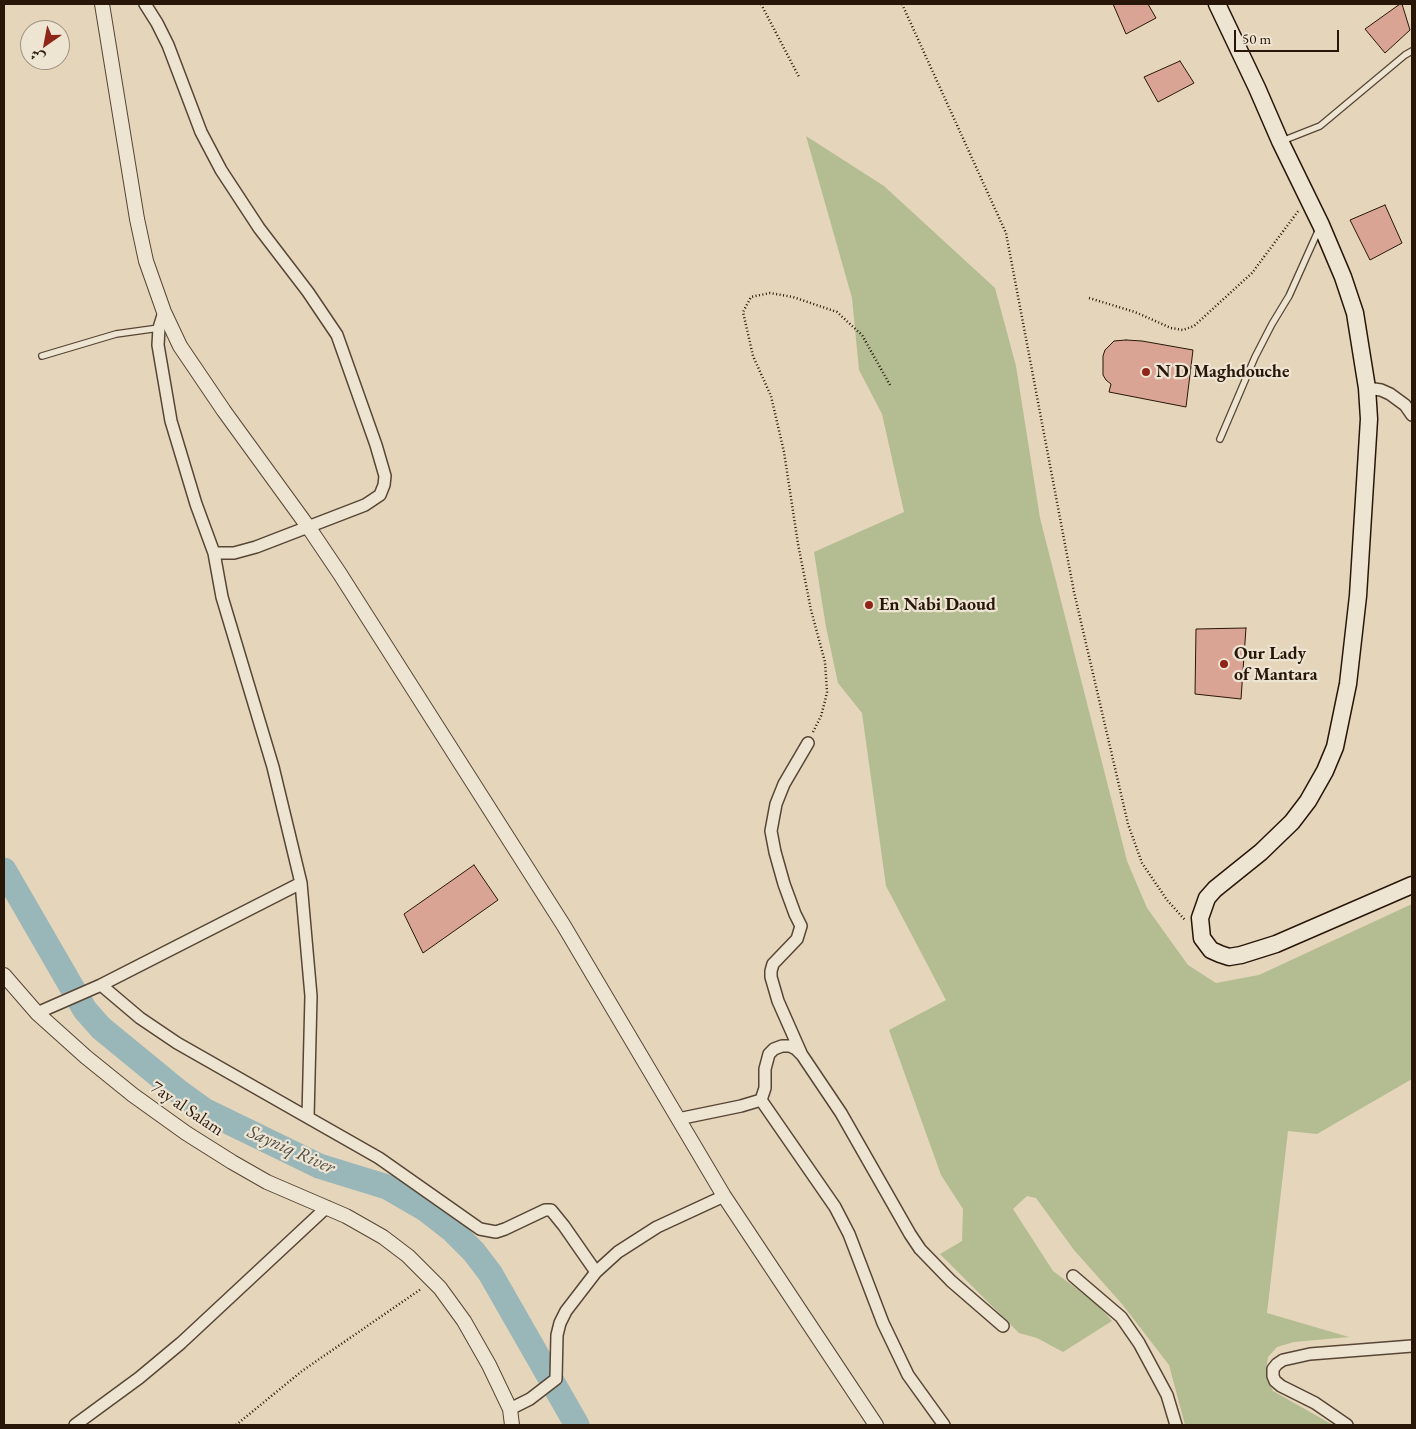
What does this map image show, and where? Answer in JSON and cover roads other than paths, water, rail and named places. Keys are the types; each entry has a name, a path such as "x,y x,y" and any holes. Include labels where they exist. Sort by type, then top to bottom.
{"main road":[{"path":"1217,4 1343,277 1355,314 1367,388 1369,419 1358,596 1348,684 1335,747 1325,772 1292,822 1261,852 1215,889 1207,898 1200,918 1202,938 1211,950 1229,956 1240,956 1276,944 1412,885"}],"street":[{"path":"102,4 137,219 146,261 164,312 180,346 309,528 564,926 724,1196 876,1425"},
{"path":"145,4 157,22 168,45 201,132 221,170 259,228 308,292 337,335 385,476 380,495 365,504 309,528 256,547 234,553 214,553"},
{"path":"164,312 158,345 171,420 196,504 214,553 222,597 273,767 301,883 311,996 308,1117"},
{"path":"1367,388 1381,390 1390,394 1405,405 1412,415"},
{"path":"808,742 784,784 776,804 772,832 774,852 784,884 801,926 797,939 773,964 770,971 778,1001 802,1055 841,1113 920,1249 951,1281 1004,1326"},
{"path":"37,1013 101,985 301,883"},
{"name":"7ay al Salam","path":"4,975 37,1013 86,1057 133,1095 186,1133 267,1182 327,1207 382,1237 408,1256 432,1281 464,1321 489,1365 510,1409 512,1425"},
{"path":"101,985 140,1018 177,1043 379,1158 480,1228 496,1232 505,1230 545,1210 551,1210 596,1272"},
{"path":"678,1119 761,1100 764,1096 765,1069 769,1054 774,1049 790,1046 802,1055"},
{"path":"761,1100 835,1207 849,1234 883,1323 908,1375 944,1425"},
{"path":"510,1409 530,1399 556,1379 557,1335 560,1323 566,1310 596,1272 618,1252 650,1231 724,1196"},
{"path":"75,1425 139,1378 181,1343 327,1207"},
{"path":"1073,1276 1121,1317 1139,1343 1167,1395 1176,1425"},
{"path":"1347,1425 1315,1403 1275,1381 1273,1369 1277,1364 1283,1360 1310,1354 1412,1346"}],"lane":[{"path":"1280,142 1320,126 1404,55 1412,51"},
{"path":"1220,439 1255,357 1289,296 1321,226"},
{"path":"42,356 116,334 160,328"}],"waterway":[{"name":"Sayniq River","path":"4,870 85,1010 101,1028 179,1092 204,1110 319,1166 387,1187 425,1209 452,1230 474,1252 490,1273 577,1425"}],"place":[{"name":"N D Maghdouche","path":"1146,372"},
{"name":"En Nabi Daoud","path":"869,605"},
{"name":"Our Lady of Mantara","path":"1224,664"}]}
